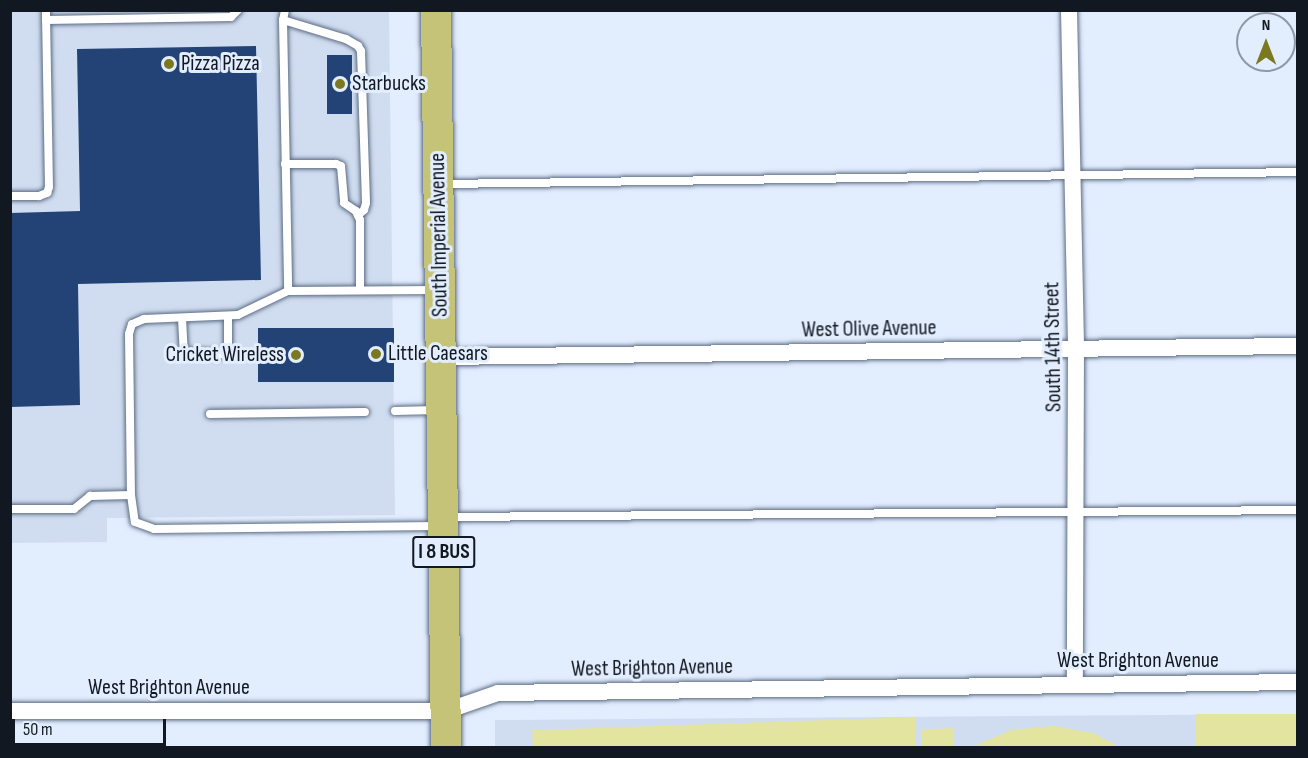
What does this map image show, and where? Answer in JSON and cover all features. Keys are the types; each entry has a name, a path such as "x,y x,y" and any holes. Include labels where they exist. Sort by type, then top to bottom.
{"highway":[{"name":"South Imperial Avenue","path":"436,10 446,747"}],"street":[{"name":"South 14th Street","path":"1069,10 1076,350 1076,683"},
{"name":"West Olive Avenue","path":"441,357 1298,346"},
{"name":"West Brighton Avenue","path":"10,711 446,711 498,693 1076,683 1298,682"}],"lane":[{"path":"10,196 39,196 47,193 49,187 46,15 231,17 238,10"},
{"path":"285,10 283,20 288,291"},
{"path":"283,20 346,39 358,46 361,51 366,203 364,210 358,215"},
{"path":"285,164 336,164 341,166 344,203 358,215 360,290"},
{"path":"439,184 1298,172"},
{"path":"440,290 288,291 243,314 144,319 132,324 129,334 131,495 135,522 143,527 154,529 443,522 1298,510"},
{"path":"182,318 184,352 222,354 227,351 228,346 228,316"},
{"path":"395,411 442,410"},
{"path":"210,414 365,412"},
{"path":"10,509 74,508 90,496 131,495"}],"shaded area":[{"path":"10,11 389,11 395,515 107,518 107,542 11,543"},
{"path":"1297,714 1298,747 495,748 495,720"}],"green space":[{"path":"1195,714 1297,714 1297,747 1195,747"},
{"path":"915,717 916,747 533,748 532,730"},
{"path":"1053,726 1093,733 1120,747 972,747 1011,730"},
{"path":"953,728 954,747 922,748 921,730"}],"building":[{"path":"256,46 261,280 78,284 80,405 10,407 10,213 80,211 77,49"},
{"name":"Starbucks","path":"327,55 352,55 352,114 327,114"},
{"path":"258,328 394,328 394,382 258,382"}],"place":[{"name":"Pizza Pizza","path":"169,64"},
{"name":"Starbucks","path":"340,84"},
{"name":"Little Caesars","path":"376,354"},
{"name":"Cricket Wireless","path":"296,355"}]}
